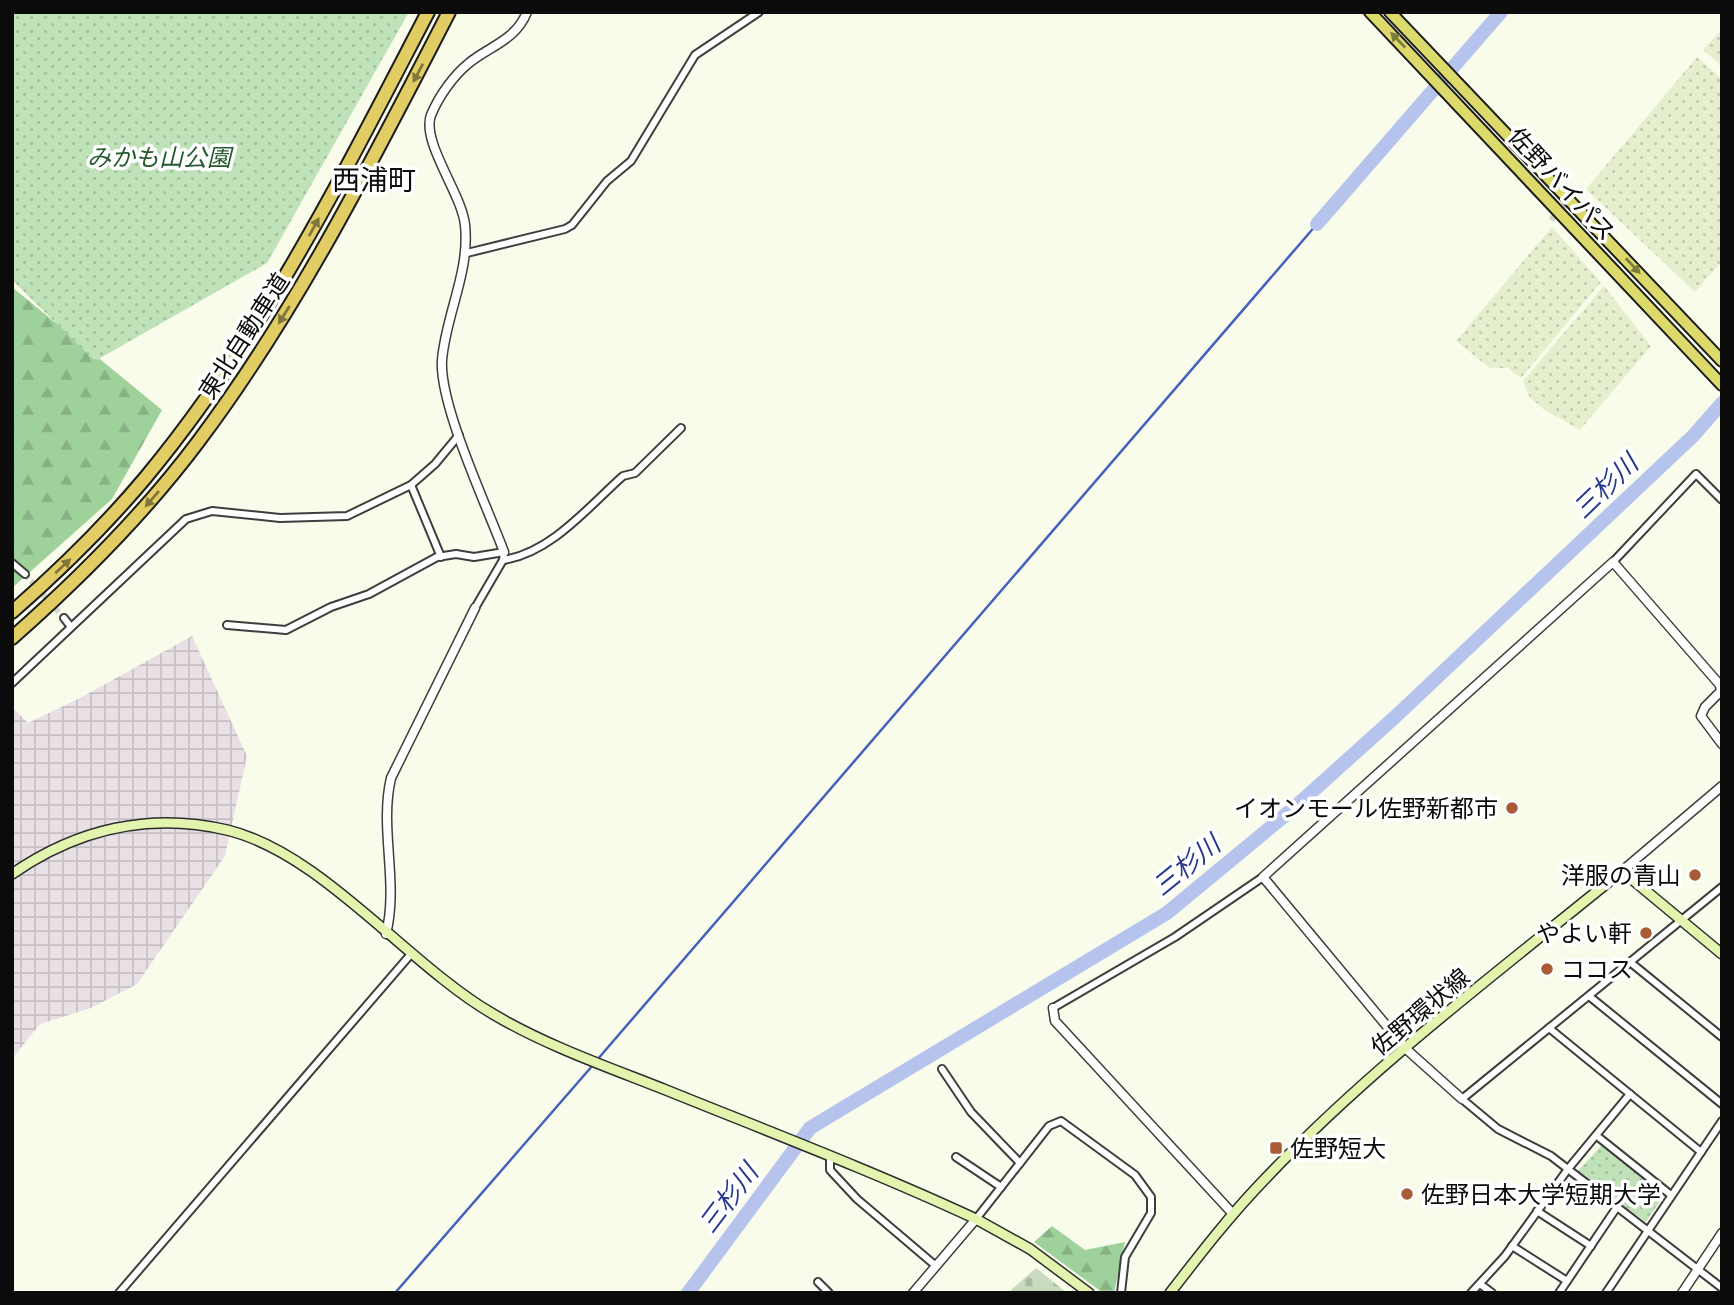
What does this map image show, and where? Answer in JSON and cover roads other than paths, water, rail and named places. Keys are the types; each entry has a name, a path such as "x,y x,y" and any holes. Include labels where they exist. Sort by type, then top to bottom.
{"highway":[{"name":"東北自動車道","path":"12,612 114,514 217,384 309,236 428,12"},
{"name":"東北自動車道","path":"12,638 75,580 136,517 198,442 232,394 325,245 449,12"},
{"name":"佐野バイパス","path":"1370,12 1722,385"},
{"name":"佐野バイパス","path":"1390,12 1718,356"}],"main road":[{"path":"12,874 44,852 94,832 150,822 205,826 253,839 291,858 411,954 492,1014 580,1056 808,1147 976,1219 1030,1250 1089,1293"},
{"path":"1622,871 1722,954"},
{"name":"佐野環状線","path":"1170,1293 1233,1214 1313,1130 1405,1048 1622,871"}],"street":[{"path":"386,934 391,893 386,797 391,778 475,608 504,556 459,435 443,383 442,361 467,253 462,210 439,157 429,127 430,119 436,102 456,76 469,63 511,36 527,12"},
{"path":"467,253 572,225 607,181 631,161 695,55 759,12"},
{"path":"227,625 286,630 331,607 369,594 441,556 456,554 516,558 542,547 623,476 635,472 681,428"},
{"path":"12,683 186,519 212,511 280,518 347,516 411,485 435,464 459,435"},
{"path":"1233,1214 1055,1021 1052,1008 1175,937 1263,877 1613,562 1696,474 1722,500"},
{"path":"411,485 441,556"},
{"path":"1613,562 1711,674 1721,691 1704,707 1701,716 1722,744"},
{"path":"12,563 25,574"},
{"path":"64,618 71,627"},
{"path":"1622,871 1722,786"},
{"path":"1263,877 1405,1048 1498,1129 1551,1156 1722,1288"},
{"path":"1462,1099 1722,887"},
{"path":"119,1293 411,954"},
{"path":"1630,962 1722,1037"},
{"path":"1589,996 1722,1104"},
{"path":"1549,1028 1701,1152"},
{"path":"942,1069 971,1112 1020,1163"},
{"path":"1471,1293 1512,1246 1568,1169 1630,1094"},
{"path":"917,1291 1049,1126 1061,1121 1135,1175 1153,1205 1125,1257 1121,1293"},
{"path":"1605,1293 1722,1121"},
{"path":"1597,1136 1671,1195"},
{"path":"830,1157 830,1170 843,1186 936,1266"},
{"path":"956,1157 1001,1187"},
{"path":"1559,1293 1617,1207"},
{"path":"1537,1211 1591,1246"},
{"path":"1682,1293 1722,1233"},
{"path":"1512,1246 1567,1281"},
{"path":"818,1282 830,1293"},
{"path":"1480,1284 1492,1293"}],"waterway":[{"path":"1317,224 1501,12"},
{"path":"597,1060 1317,224"},
{"name":"三杉川","path":"688,1293 810,1128 1167,913 1295,807 1395,717 1693,436 1722,403"},
{"path":"395,1293 593,1065"}],"tunnel":[{"path":"1551,220 1580,188"},
{"path":"25,574 64,618"}],"place":[{"name":"イオンモール佐野新都市","path":"1512,808"},
{"name":"洋服の青山","path":"1695,875"},
{"name":"やよい軒","path":"1646,933"},
{"name":"ココス","path":"1547,969"},
{"name":"佐野短大","path":"1276,1148"},
{"name":"佐野日本大学短期大学","path":"1407,1194"}],"district":[{"name":"西浦町","path":"374,180"}],"park label":[{"name":"みかも山公園","path":"159,157"}]}
